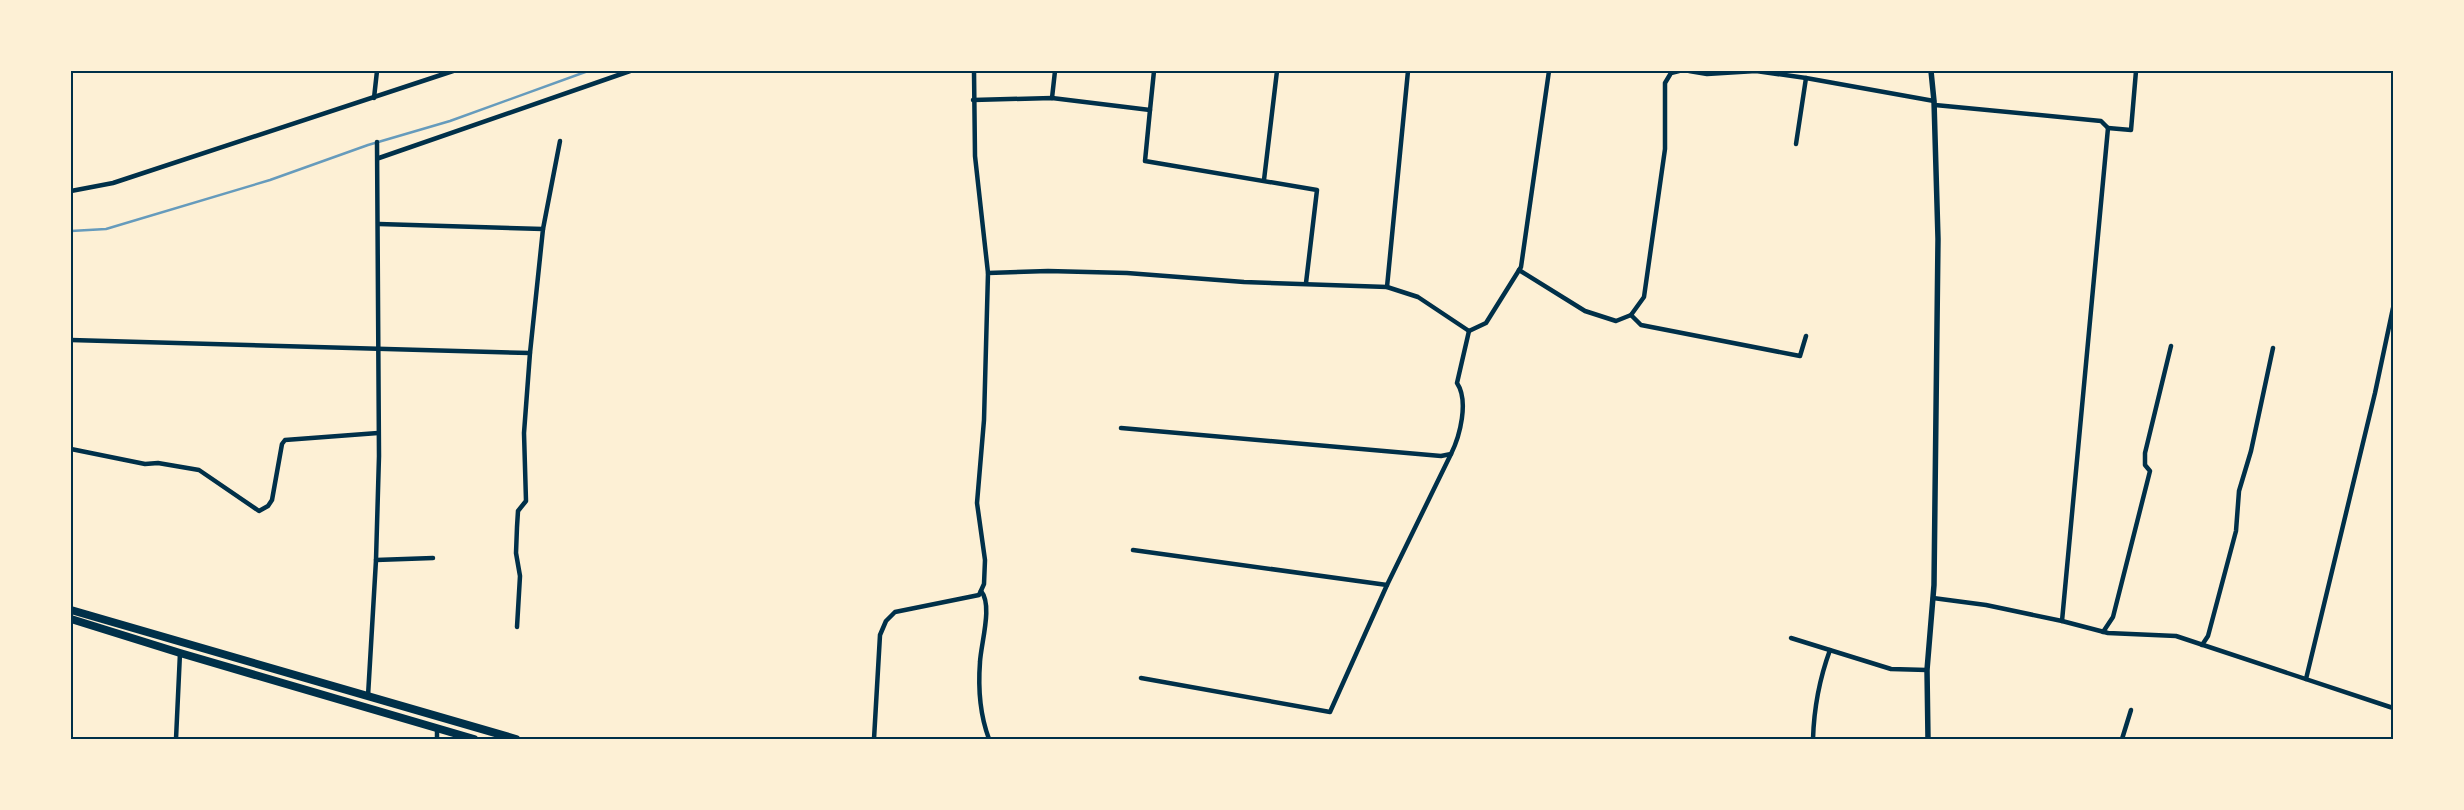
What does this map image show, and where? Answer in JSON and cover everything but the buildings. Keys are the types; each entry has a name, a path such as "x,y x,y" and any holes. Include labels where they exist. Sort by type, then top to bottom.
{"highway":[{"path":"71,610 516,739"},
{"path":"71,619 474,739"}],"street":[{"path":"374,98 377,71"},
{"path":"71,191 113,184 453,71"},
{"path":"379,158 630,71"},
{"path":"874,739 880,635 886,621 895,612 978,595 984,584 985,560 977,503 984,420 988,273 975,156 972,100 974,71"},
{"path":"1052,98 1055,71"},
{"path":"1154,71 1145,161 1317,190 1306,283"},
{"path":"1264,180 1277,71"},
{"path":"1387,286 1408,71"},
{"path":"1469,331 1486,323 1519,270 1549,71"},
{"path":"1519,270 1585,311 1616,321 1631,315 1644,297 1665,149 1665,83 1671,73 1679,71"},
{"path":"1689,71 1707,74 1756,72 1806,78 1935,103 2102,121 2108,128 2131,130 2136,71"},
{"path":"1928,739 1927,670 1933,598 1938,239 1935,103 1932,71"},
{"path":"1796,144 1806,78"},
{"path":"972,100 1052,98 1150,110"},
{"path":"2062,620 2108,128"},
{"path":"518,627 520,576 516,553 517,527 518,511 526,501 524,433 530,353 543,230 560,140"},
{"path":"368,696 376,560 379,224 379,158 377,142"},
{"path":"379,224 543,230"},
{"path":"988,273 1048,271 1127,273 1244,282 1387,286 1418,297 1469,331"},
{"path":"2306,679 2375,393 2393,308"},
{"path":"1631,315 1641,325 1800,356 1806,336"},
{"path":"1141,678 1330,712 1387,585 1457,443 1463,406 1462,390 1457,383 1469,331"},
{"path":"71,340 530,353"},
{"path":"2103,632 2113,617 2138,528 2150,471 2145,465 2145,453 2171,346"},
{"path":"2202,645 2208,636 2236,531 2239,491 2251,451 2273,348"},
{"path":"1121,428 1441,456 1451,454"},
{"path":"71,449 145,464 158,463 199,470 259,511 268,506 272,500 282,444 285,440 378,433"},
{"path":"1133,550 1387,585"},
{"path":"376,560 433,558"},
{"path":"981,591 986,597 980,664 981,696 983,723 989,739"},
{"path":"1933,598 1986,605 2062,620 2103,632 2176,636 2393,708"},
{"path":"1791,638 1891,669 1927,670"},
{"path":"1813,739 1814,706 1820,678 1830,650"},
{"path":"176,739 180,653"},
{"path":"2122,739 2131,710"},
{"path":"437,728 437,739"}],"waterway":[{"path":"71,231 106,229 270,180 368,145 450,121 588,71"}]}
